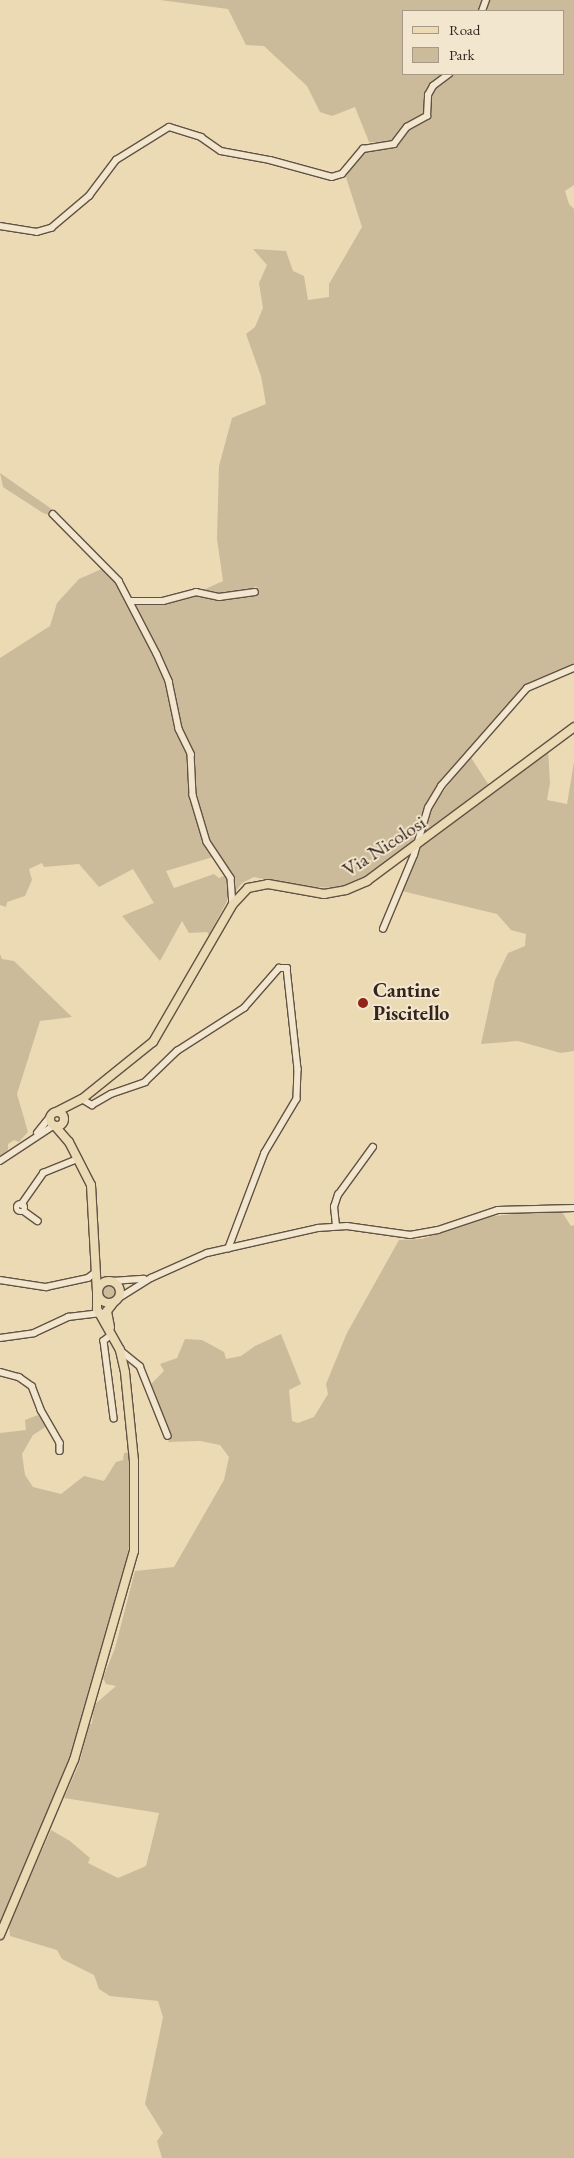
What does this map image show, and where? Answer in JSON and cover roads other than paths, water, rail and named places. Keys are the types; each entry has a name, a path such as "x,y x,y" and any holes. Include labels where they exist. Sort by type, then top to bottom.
{"main road":[{"name":"Via Nicolosi","path":"80,1101 138,1057 160,1034 233,904 248,888 260,884 315,894 346,890 367,881 574,727"},
{"path":"69,1142 49,1118 56,1112 80,1101"},
{"path":"54,1126 64,1120 80,1101"},
{"path":"0,1934 74,1760 131,1565 136,1523 134,1461 120,1350 103,1313 97,1290 92,1191 69,1142 64,1120 56,1112"},
{"path":"97,1263 102,1276 119,1286 116,1300 103,1313"},
{"path":"110,1280 100,1284 97,1290 101,1300 116,1300"}],"street":[{"path":"0,226 37,232 51,228 89,196 116,160 169,127 202,138 221,151 270,160 332,177 342,174 363,149 394,144 407,127 427,116 428,95 433,86 448,75"},
{"path":"53,514 119,581 131,601 169,681 180,729 192,757 193,795 207,842 231,878 233,904"},
{"path":"131,601 163,602 196,592 219,597 255,592"},
{"path":"384,929 416,846 428,808 441,786 517,698 528,688 574,668"},
{"path":"80,1101 92,1105 150,1079 177,1051 244,1008 279,968 287,968 298,1069 297,1099 265,1153 229,1248"},
{"path":"34,1136 49,1118"},
{"path":"0,1161 34,1136 54,1126"},
{"path":"336,1226 334,1207 338,1195 373,1147"},
{"path":"38,1221 24,1211 18,1210 21,1204 43,1173 78,1159"},
{"path":"116,1300 151,1278 198,1256 336,1226 410,1236 438,1230 498,1210 530,1207 574,1208"},
{"path":"78,1281 96,1272"},
{"path":"110,1280 151,1278"},
{"path":"0,1280 46,1287 87,1281 97,1290"},
{"path":"0,1338 34,1332 68,1317 103,1313"},
{"path":"112,1335 104,1341 114,1418"},
{"path":"120,1350 140,1366 168,1436"},
{"path":"0,1372 19,1377 32,1386 41,1410 60,1443 60,1451"}],"place":[{"name":"Cantine Piscitello","path":"363,1003"}]}
